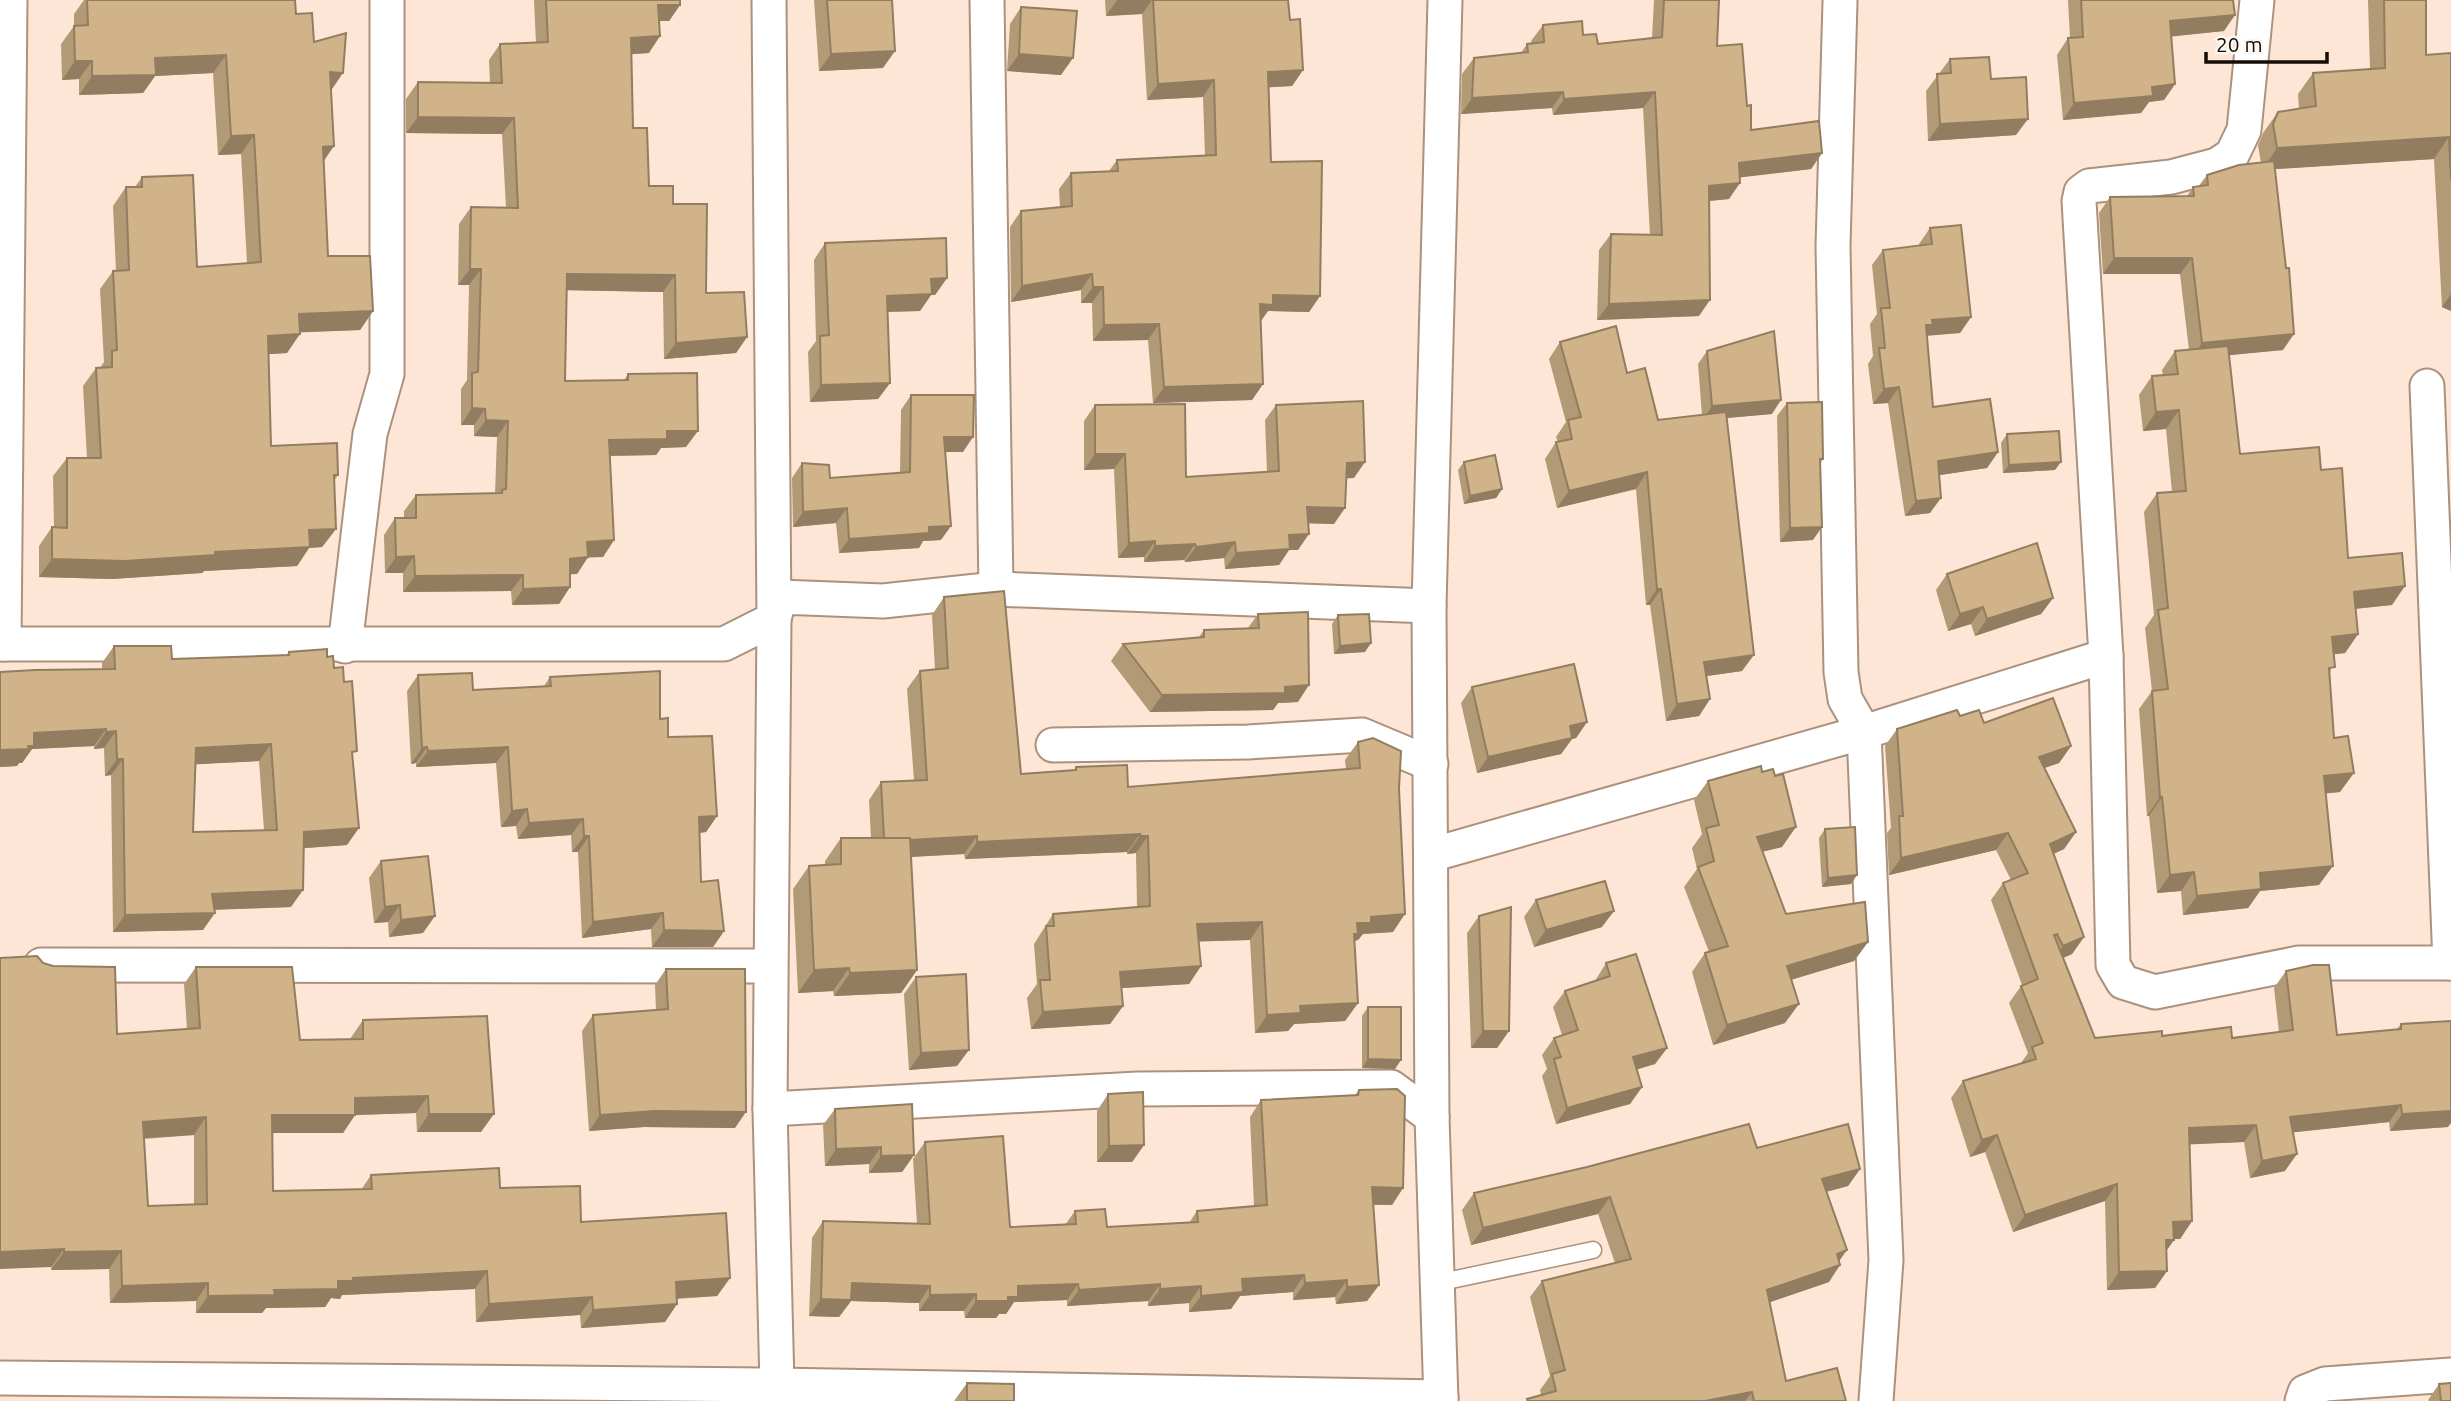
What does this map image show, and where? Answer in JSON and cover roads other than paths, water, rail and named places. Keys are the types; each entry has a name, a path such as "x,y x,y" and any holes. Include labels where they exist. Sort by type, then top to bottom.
{"street":[{"path":"10,0 2,644 724,644 774,619 780,597 883,601 996,589 1429,606"},
{"path":"345,646 369,434 387,374 387,0"},
{"path":"769,0 774,619 770,1109 777,1385"},
{"path":"987,0 996,589"},
{"path":"0,1378 777,1385 1441,1399 1432,1117 1429,606 1446,0"},
{"path":"2257,0 2244,130 2232,155 2217,165 2171,177 2089,186 2081,192 2079,201 2106,656 2113,965 2123,982 2155,992 2300,962 2450,963 2427,386"},
{"path":"1840,2 1833,246 1841,672 1845,699 1864,732 1886,1260 1876,1401"},
{"path":"1431,855 1864,732 2106,656"},
{"path":"1053,745 1248,742 1362,735 1430,764"},
{"path":"41,965 770,966"},
{"path":"770,1109 1138,1089 1391,1087 1432,1117"},
{"path":"2302,1401 2305,1392 2325,1384 2451,1375"}],"lane":[{"path":"1437,1283 1593,1250"}]}
